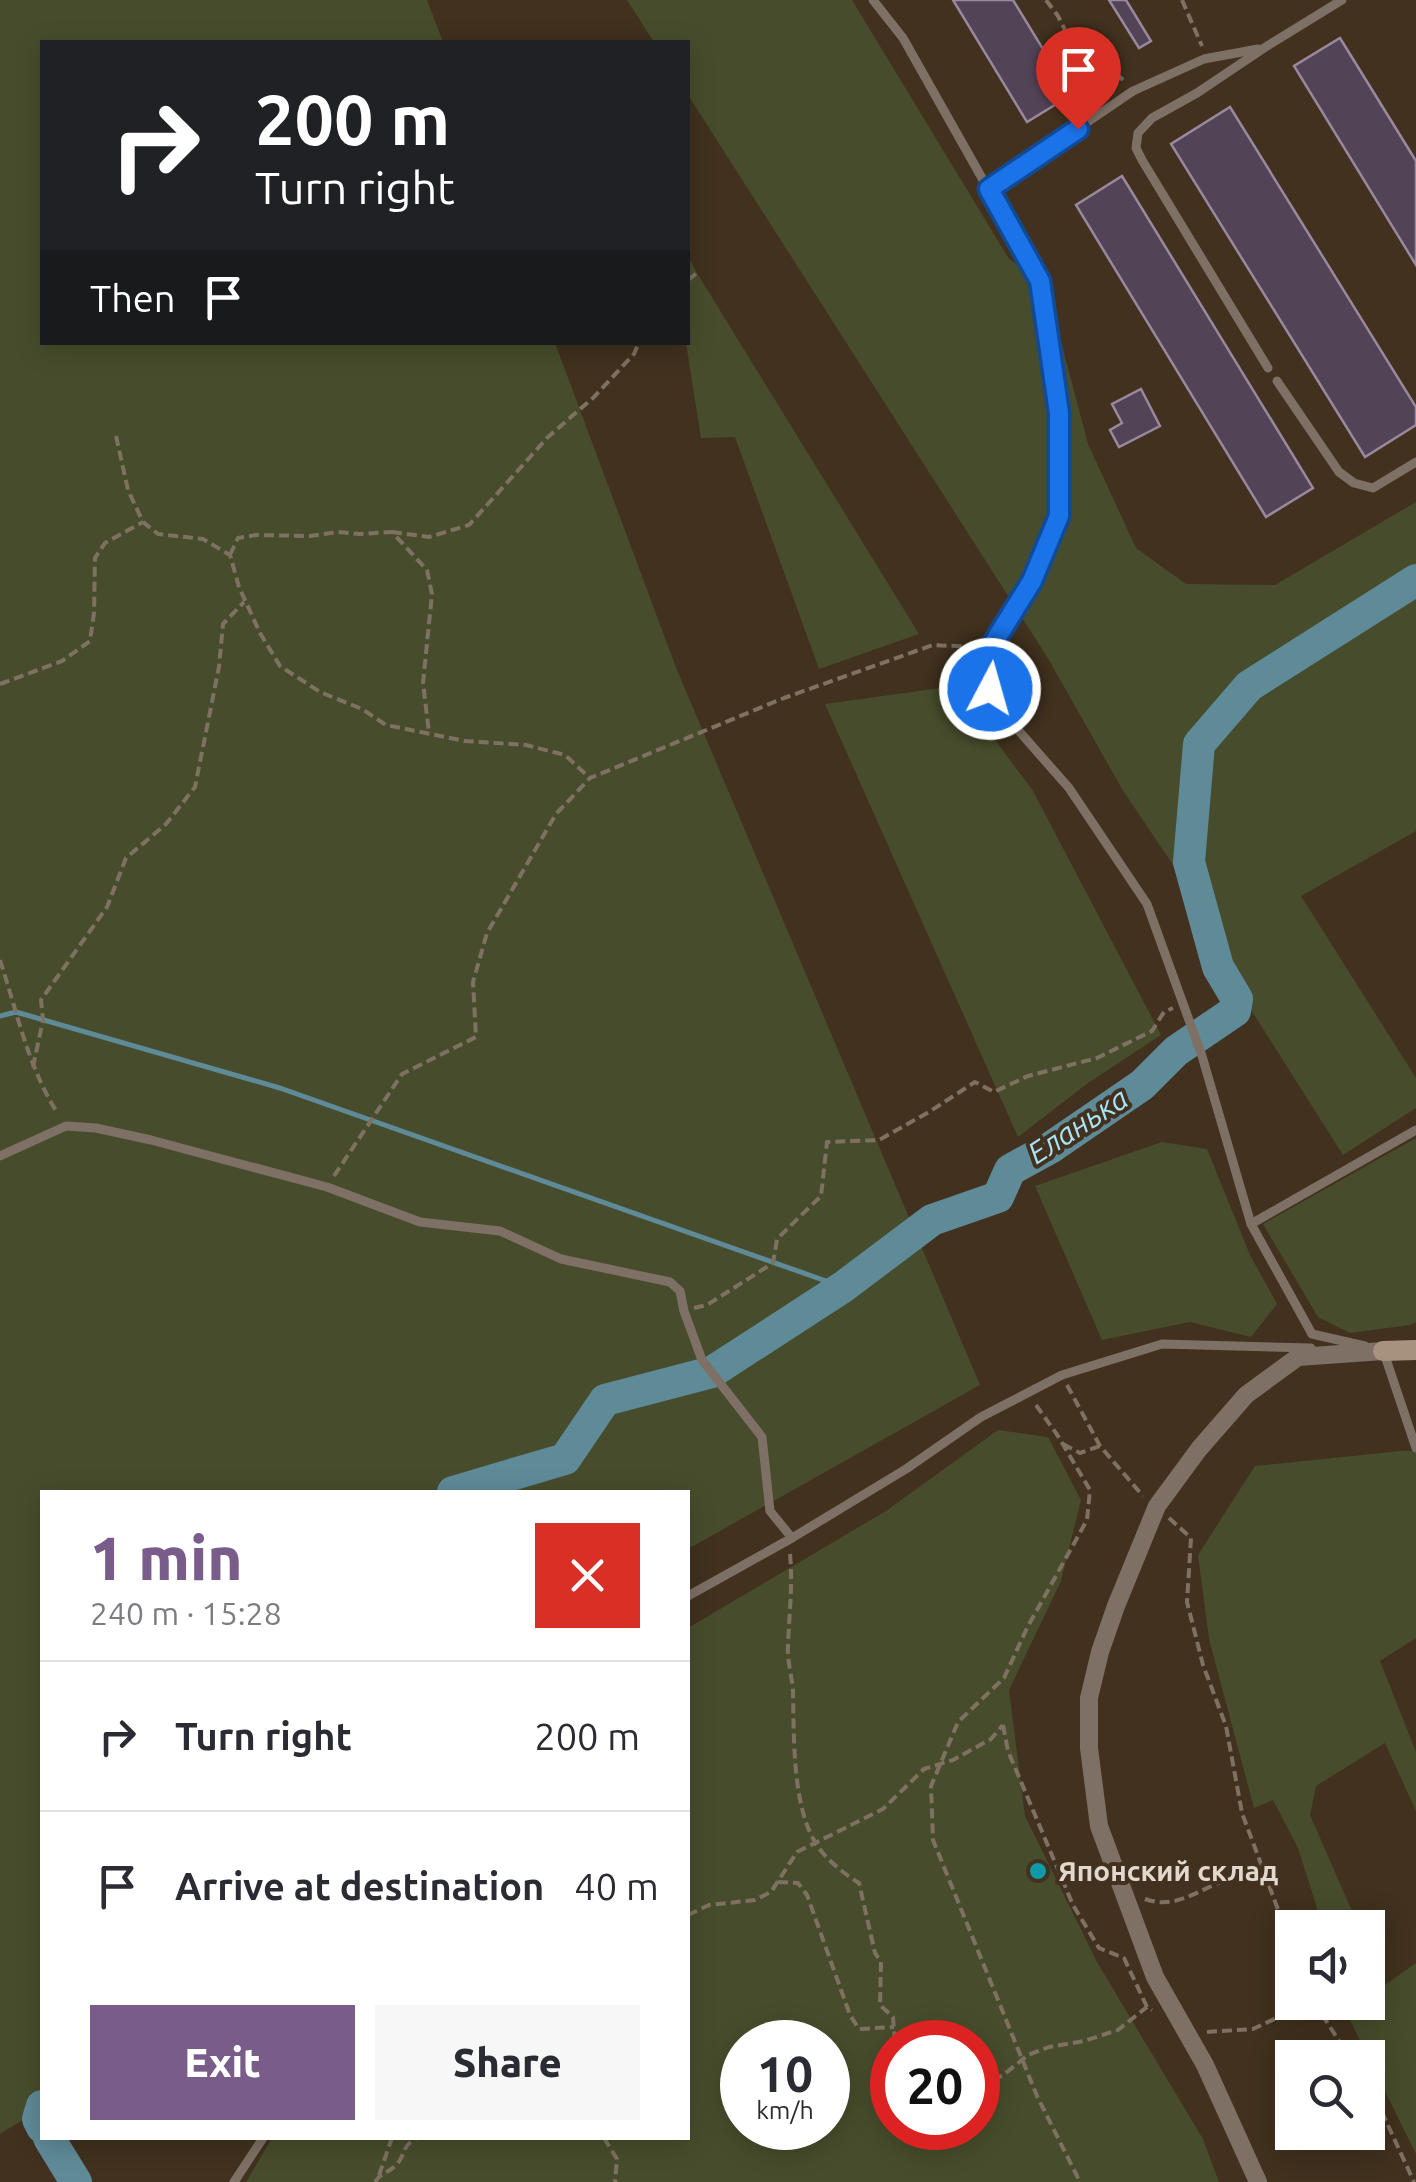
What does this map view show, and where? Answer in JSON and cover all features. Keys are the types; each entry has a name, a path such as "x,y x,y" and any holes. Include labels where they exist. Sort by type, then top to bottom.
{"main road":[{"path":"1383,1351 1416,1350"}],"street":[{"path":"1258,2182 1205,2066 1155,1977 1099,1826 1089,1748 1089,1698 1116,1606 1157,1506 1246,1394 1298,1357 1383,1351"}],"lane":[{"path":"872,0 902,38 1040,281 1059,413 1059,516 1032,581 991,647 990,689 1018,730 1069,788 1147,904 1202,1056 1251,1224 1312,1334 1383,1351"},
{"path":"1268,368 1136,148 1138,133 1152,118 1342,0"},
{"path":"989,189 1133,91 1204,59 1264,48"},
{"path":"1277,381 1339,472 1354,483 1374,488 1416,462"},
{"path":"0,1156 66,1126 96,1128 327,1187 420,1222 500,1231 562,1259 670,1282 680,1292 702,1360 762,1437 770,1510 792,1538"},
{"path":"1251,1224 1416,1130"},
{"path":"690,1595 906,1469 981,1417 1062,1374 1162,1344 1383,1351"},
{"path":"1383,1351 1416,1448"},
{"path":"234,2182 261,2140"}],"path":[{"path":"1046,0 1071,42 1100,58 1133,91"},
{"path":"1182,0 1205,53 1219,56"},
{"path":"690,278 697,273"},
{"path":"230,555 238,538 256,535 392,532 429,537 469,525 548,437 608,382 638,345"},
{"path":"116,436 128,490 143,522 158,534 203,539 230,555 260,633 280,666 320,692 386,725 464,741 566,754 590,778"},
{"path":"0,684 62,660 90,641 95,558 105,543 143,522"},
{"path":"392,532 427,570 432,594 423,683 430,733"},
{"path":"34,1067 42,1020 41,1000 108,907 126,858 166,824 195,788 219,668 223,624 246,601"},
{"path":"327,1187 402,1074 476,1037 473,982 487,933 556,814 590,778 784,698 933,645 991,647"},
{"path":"0,960 34,1067 66,1126"},
{"path":"684,1311 706,1305 773,1263 776,1240 821,1196 827,1142 879,1140 975,1082 994,1092 1028,1076 1098,1058 1152,1031 1164,1012 1184,1010"},
{"path":"1062,1374 1100,1446 1138,1493 1191,1538 1187,1602 1203,1664 1226,1726 1242,1813 1278,1910"},
{"path":"1027,1393 1090,1490 1087,1520 1026,1628 1004,1678 958,1722 931,1786 933,1840 1037,2096 1080,2182"},
{"path":"1063,1444 1080,1453 1100,1446"},
{"path":"792,1538 788,1659 804,1814 816,1843 842,1872 859,1884 880,1962 880,2005 893,2020"},
{"path":"690,1914 709,1905 755,1900 771,1892 797,1852 883,1809 924,1769 953,1760 991,1738 1003,1724"},
{"path":"1124,1891 1154,1903 1184,1900 1226,1879 1250,1876 1268,1884"},
{"path":"778,1882 798,1884 807,1895 850,2015 858,2028 870,2028"},
{"path":"1000,2077 1023,2059 1049,2047 1118,2030 1147,2007"},
{"path":"1385,2119 1414,2182"},
{"path":"375,2182 391,2140"},
{"path":"380,2175 397,2165 406,2144 413,2140"},
{"path":"605,2140 618,2159 615,2182"}],"green space":[{"path":"0,0 427,0 442,40 40,40 40,345 556,345 677,670 980,1385 690,1548 690,1490 40,1490 40,2114 0,2134"},
{"path":"627,0 852,0 1009,259 1045,281 1088,444 1136,548 1186,584 1275,585 1416,502 1416,831 1301,896 1416,1078 1416,1108 1343,1155 1248,1005 1212,923 1122,789 1049,660 690,98 690,40 653,40"},
{"path":"690,260 919,634 819,669 735,437 701,438 686,345 690,345"},
{"path":"955,686 1033,791 1161,1035 1088,1083 1018,1137 825,704"},
{"path":"1416,1138 1416,1322 1350,1333 1318,1317 1263,1224"},
{"path":"1162,1142 1207,1149 1250,1255 1277,1304 1251,1337 1190,1322 1102,1340 1035,1186"},
{"path":"998,1430 1048,1437 1081,1500 1061,1581 1009,1690 1025,1816 1097,1962 1203,2139 1219,2182 246,2182 271,2140 690,2140 690,1627 886,1511"},
{"path":"1416,1451 1416,1638 1380,1661 1416,1752 1416,1811 1385,1743 1316,1786 1310,1815 1352,1910 1318,1910 1298,1848 1273,1800 1254,1808 1209,1639 1198,1555 1255,1466"},
{"path":"1416,1963 1416,2154 1385,2091 1385,2040 1360,2040 1350,2020 1385,2020 1385,1985"}],"building":[{"path":"953,0 1013,0 1071,95 1027,122"},
{"path":"1109,0 1126,0 1151,41 1139,48"},
{"path":"1340,38 1416,161 1416,265 1294,66"},
{"path":"1230,107 1416,407 1416,425 1365,457 1171,144"},
{"path":"1122,176 1313,488 1266,517 1076,205"},
{"path":"1141,389 1160,426 1119,447 1110,430 1122,423 1112,404"}],"waterway":[{"name":"Еланька","path":"460,1490 565,1459 605,1400 712,1372 843,1287 932,1220 998,1197 1010,1170 1050,1148 1142,1085 1176,1051 1235,1011 1237,999 1218,967 1189,862 1199,744 1249,686 1416,580"},
{"path":"0,1016 16,1012 280,1088 843,1287"},
{"name":"Еланька","path":"40,2112 40,2123"},
{"name":"Еланька","path":"50,2140 76,2182"}],"place":[{"name":"Японский склад","path":"1038,1871"}],"route":[{"path":"990,689 991,647 1032,581 1059,516 1059,413 1040,281 989,189 1078,129"}]}
